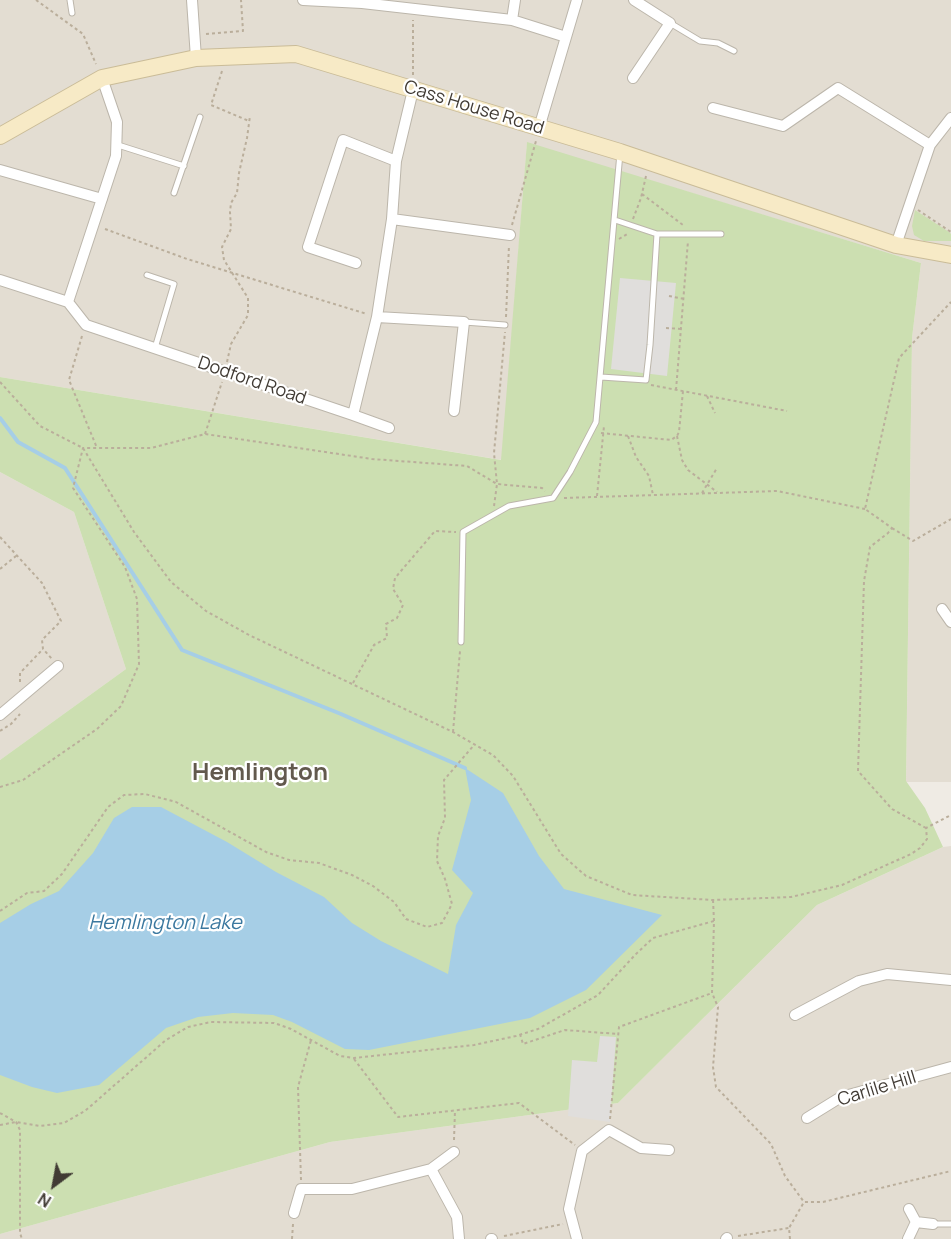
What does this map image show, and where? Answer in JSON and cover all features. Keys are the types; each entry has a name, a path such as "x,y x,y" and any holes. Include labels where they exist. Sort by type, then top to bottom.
{"street":[{"path":"192,0 196,58"},
{"path":"303,0 362,2 512,20 566,37"},
{"path":"512,20 515,0"},
{"path":"539,128 577,0"},
{"path":"633,78 670,24 634,0"},
{"name":"Cass House Road","path":"0,136 102,78 196,58 296,54 620,152 896,244 951,255"},
{"path":"68,302 118,146 117,122 102,78"},
{"path":"713,108 783,126 838,88 930,145"},
{"path":"352,415 377,318 392,219 396,161 413,90"},
{"path":"896,244 930,145 951,118"},
{"path":"356,263 308,247 344,140 396,161"},
{"path":"0,170 102,199"},
{"path":"392,219 510,235"},
{"path":"0,280 68,302 86,325"},
{"path":"377,318 464,322 454,411"},
{"name":"Dodford Road","path":"86,325 389,428"},
{"path":"942,609 951,622"},
{"path":"0,715 58,666"},
{"path":"795,1015 859,981 887,974 951,980"},
{"name":"Carlile Hill","path":"807,1118 841,1097 951,1067"},
{"path":"577,1239 568,1209 582,1151 609,1130 642,1148 669,1150"},
{"path":"294,1213 301,1189 352,1189 431,1169 454,1152"},
{"path":"431,1169 457,1217 459,1239"},
{"path":"909,1209 916,1222"},
{"path":"916,1222 933,1224"},
{"path":"908,1239 916,1222"}],"lane":[{"path":"70,0 72,13"},
{"path":"670,24 700,41 718,43 734,51"},
{"path":"174,194 200,117"},
{"path":"118,146 184,166"},
{"path":"461,642 463,532 508,506 553,498 570,472 596,422 620,152"},
{"path":"615,220 657,234 721,234"},
{"path":"601,377 645,380 650,345 657,234"},
{"path":"147,275 174,284 155,348"},
{"path":"464,322 506,325"},
{"path":"933,1224 951,1224"}],"path":[{"path":"36,0 83,34 102,78"},
{"path":"194,35 243,31 241,0"},
{"path":"413,9 413,90"},
{"path":"227,57 211,105 249,121"},
{"path":"206,434 231,344 248,315 248,298 224,260 222,247 231,229 231,203 237,193 238,173 250,117"},
{"path":"613,241 623,239 629,233 642,194 648,161"},
{"path":"642,194 679,221 689,234 676,390"},
{"path":"909,204 951,232"},
{"path":"94,225 188,259 377,318"},
{"path":"669,296 684,298"},
{"path":"865,509 899,358 951,303"},
{"path":"86,325 69,380 97,448"},
{"path":"666,328 682,330"},
{"path":"645,380 651,385 787,411"},
{"path":"0,382 40,426 83,448 151,448 206,434 372,459 467,466 497,484 542,488 553,498 777,491 865,509 913,542 951,519"},
{"path":"683,391 677,436 682,460 688,470 718,493"},
{"path":"707,396 715,413"},
{"path":"597,496 604,424"},
{"path":"591,432 670,440 677,436"},
{"path":"628,436 636,457 649,476 652,495"},
{"path":"0,787 23,780 97,729 121,706 139,664 137,599 133,588 124,567 73,488 83,448"},
{"path":"83,448 134,532 171,582 206,611 249,635 453,732 493,755 513,776 561,854 586,876 632,895 713,900 791,897 842,885 920,848 927,839 926,828"},
{"path":"702,494 717,468"},
{"path":"892,528 870,547 864,581 858,771 892,809 926,828"},
{"path":"353,683 374,645 387,638 386,624 397,618 403,605 393,589 395,578 435,531 463,532"},
{"path":"0,537 42,583 61,621 42,640 44,649 58,666"},
{"path":"0,569 17,556"},
{"path":"453,732 461,642"},
{"path":"0,912 27,893 44,891 62,874 108,807 124,795 145,794 176,802 266,852 289,860 319,863 352,875 373,886 394,902 406,919 427,927 442,923 452,904 446,879 437,861 438,836 445,818 444,780 475,744"},
{"path":"926,828 951,815"},
{"path":"713,900 712,993 718,1007 713,1067 716,1087 771,1144 785,1176 804,1202"},
{"path":"0,1113 16,1122 40,1126 64,1123 85,1111 140,1060 166,1040 188,1026 210,1022 274,1023 291,1029 340,1056 354,1058 474,1045 520,1034 538,1029 598,995 653,938 714,921"},
{"path":"609,1130 619,1027 712,993"},
{"path":"520,1034 523,1044 566,1030 618,1034"},
{"path":"301,1189 298,1087 311,1040"},
{"path":"354,1058 398,1117 519,1103 582,1151"},
{"path":"454,1152 455,1110"},
{"path":"0,1125 16,1122"},
{"path":"16,1122 20,1130 20,1233 22,1239"},
{"path":"804,1202 824,1202 951,1171"},
{"path":"790,1239 789,1228 804,1202"},
{"path":"292,1239 294,1213"},
{"path":"492,1239 572,1222"},
{"path":"726,1239 789,1228"}],"shaded area":[{"path":"0,0 951,0 951,782 906,782 912,338 921,263 527,143 502,460 0,377"},
{"path":"620,278 676,283 667,376 611,369"},
{"path":"0,472 74,512 126,669 0,760"},
{"path":"951,846 951,1239 0,1239 0,1234 330,1142 618,1103 817,905 943,847"},
{"path":"600,1036 616,1037 610,1122 568,1116 572,1060 597,1062"}],"green space":[{"path":"527,142 921,263 912,338 906,781 925,808 943,847 817,905 618,1103 330,1142 0,1234 0,760 126,669 74,512 0,472 0,377 501,460"},
{"path":"915,210 949,232 951,241 924,241 914,235 912,226"}],"water":[{"name":"Hemlington Lake","path":"465,768 503,793 539,856 564,889 662,915 586,990 530,1018 369,1050 345,1049 273,1015 233,1013 198,1017 166,1028 99,1085 57,1093 32,1087 0,1075 0,923 31,904 59,891 93,853 114,818 132,807 161,807 324,897 352,923 381,941 448,974 456,925 473,893 452,870 471,800"}],"waterway":[{"path":"0,418 18,442 65,468 182,650 341,714 465,768"}],"district":[{"name":"Hemlington","path":"260,773"}]}
